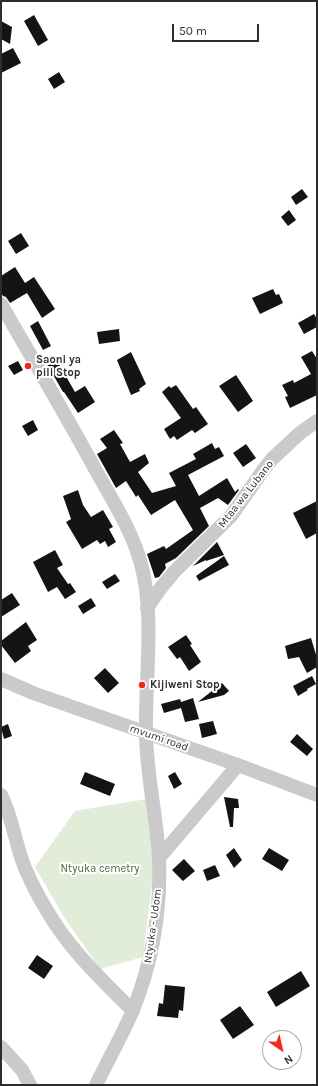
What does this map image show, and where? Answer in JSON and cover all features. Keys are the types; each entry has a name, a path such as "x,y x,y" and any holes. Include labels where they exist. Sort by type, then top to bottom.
{"street":[{"name":"Ntyuka - Udom","path":"1,304 64,413 127,527 141,563 145,580 148,649 146,733 149,779 159,858 158,897 153,940 142,983 132,1011 96,1085"},
{"name":"Mtaa wa Lubano","path":"147,608 174,572 231,516 268,464 300,434 317,421"},
{"name":"mvumi road","path":"1,679 33,694 238,765 317,795"},
{"path":"159,858 238,765"},
{"path":"1,795 8,812 24,866 46,909 59,929 86,963 132,1011"},
{"path":"1,1047 22,1070 30,1085"}],"green space":[{"name":"Ntyuka cemetry","path":"147,799 155,858 143,957 100,969 64,917 35,867 75,811"}],"building":[{"path":"34,15 48,40 38,46 24,21"},
{"path":"1,21 12,27 10,44 1,39"},
{"path":"13,48 21,63 1,73 1,54"},
{"path":"59,72 65,82 54,89 48,79"},
{"path":"302,189 308,197 296,205 291,197"},
{"path":"289,210 296,220 288,226 281,217"},
{"path":"21,233 29,246 16,254 8,241"},
{"path":"15,267 25,283 34,277 55,309 42,318 27,293 10,303 6,297 3,296 1,293 1,276"},
{"path":"273,289 276,295 279,294 283,303 260,314 252,298"},
{"path":"314,314 317,319 317,327 304,334 298,323"},
{"path":"38,321 51,346 43,350 30,326"},
{"path":"119,329 120,341 99,344 97,332"},
{"path":"312,351 317,359 317,395 290,408 285,397 288,396 282,385 293,380 294,383 311,374 301,357"},
{"path":"131,352 146,384 139,389 140,391 131,395 117,360"},
{"path":"56,359 75,392 85,386 95,402 78,413 63,392 47,364"},
{"path":"18,361 23,370 14,375 8,366"},
{"path":"236,375 253,401 238,412 219,386"},
{"path":"176,385 193,409 196,407 208,424 195,433 192,430 177,440 174,436 170,439 164,429 181,418 162,392 169,386 171,388"},
{"path":"33,420 38,430 28,436 22,426"},
{"path":"114,430 123,443 120,444 130,462 145,454 149,463 138,472 152,493 176,486 169,473 196,459 193,454 212,443 215,449 219,447 224,456 188,475 199,496 227,478 235,492 238,489 239,490 228,505 218,498 200,508 209,526 176,558 165,564 166,568 159,577 155,578 147,554 164,546 166,549 193,530 175,500 151,515 138,495 136,497 126,481 116,488 97,454 107,448 100,439"},
{"path":"246,444 256,458 243,467 233,453"},
{"path":"78,490 83,505 91,517 103,510 113,527 109,529 116,542 108,547 105,541 100,544 97,540 82,549 66,522 71,519 63,496"},
{"path":"317,501 317,533 306,539 293,513"},
{"path":"217,542 224,555 206,560 193,566"},
{"path":"55,550 63,565 57,568 68,584 70,583 76,592 65,599 57,587 48,592 33,562"},
{"path":"224,556 229,565 199,581 196,576"},
{"path":"115,574 120,581 107,589 102,582"},
{"path":"12,593 20,605 1,617 1,600"},
{"path":"91,598 96,606 83,614 78,606"},
{"path":"26,622 37,640 28,646 31,651 15,663 1,645 1,641"},
{"path":"186,635 192,644 190,645 201,662 189,671 180,657 177,659 168,647"},
{"path":"311,638 317,658 317,667 307,673 299,657 288,659 285,646"},
{"path":"105,668 119,683 108,693 94,678"},
{"path":"312,676 316,684 298,696 293,686"},
{"path":"222,683 229,691 224,695 198,702"},
{"path":"193,698 199,719 185,722 181,708 164,713 161,704 180,699 181,702"},
{"path":"213,721 217,734 202,738 199,724"},
{"path":"8,724 12,736 4,739 1,727"},
{"path":"297,734 313,749 307,756 290,742"},
{"path":"85,772 115,784 110,796 80,784"},
{"path":"175,772 182,784 174,789 168,776"},
{"path":"224,797 238,799 239,808 234,808 233,827 230,827"},
{"path":"234,848 242,860 234,868 226,855"},
{"path":"269,848 289,860 282,871 262,859"},
{"path":"184,859 195,871 183,881 172,870"},
{"path":"215,865 220,876 207,881 203,870"},
{"path":"37,955 53,966 44,979 28,968"},
{"path":"301,971 310,986 276,1007 267,992"},
{"path":"165,985 185,987 183,1011 179,1010 178,1018 157,1016 159,1003 163,1004"},
{"path":"240,1006 254,1025 233,1039 220,1020"}],"place":[{"name":"Saoni ya pili Stop","path":"28,366"},
{"name":"Kijiweni Stop","path":"142,685"}]}
